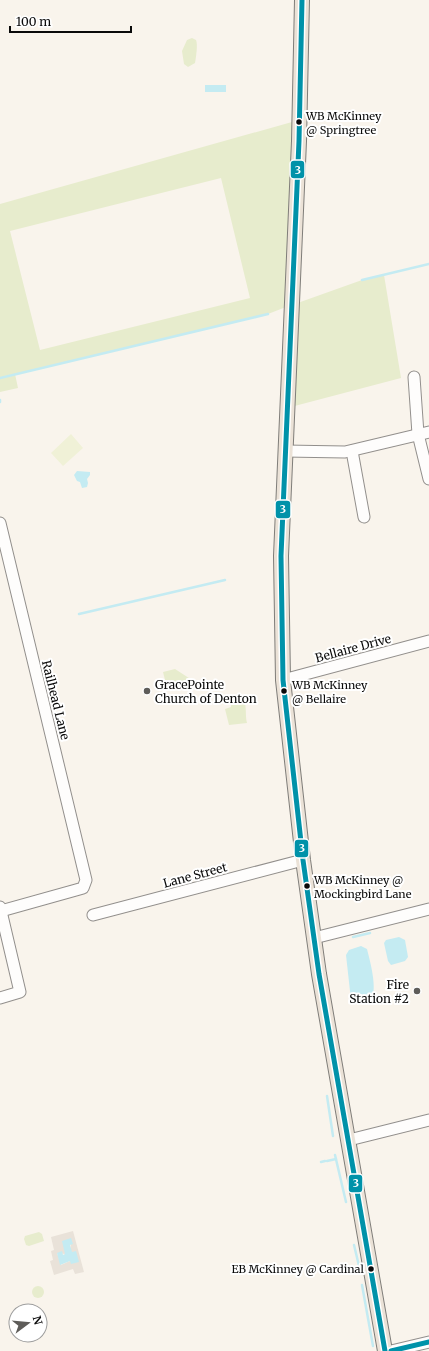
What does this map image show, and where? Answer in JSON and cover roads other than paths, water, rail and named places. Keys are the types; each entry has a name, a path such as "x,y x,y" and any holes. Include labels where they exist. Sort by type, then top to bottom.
{"main road":[{"path":"302,0 298,148 281,579 283,680 303,860 314,938 386,1351"}],"street":[{"path":"414,377 424,433 429,479"},
{"path":"285,451 339,453 424,433"},
{"path":"352,451 364,516"},
{"name":"Railhead Lane","path":"0,523 86,876 86,884 83,888 0,909"},
{"name":"Bellaire Drive","path":"283,680 429,641"},
{"name":"Lane Street","path":"93,915 303,860"},
{"path":"0,909 20,992 0,998"},
{"path":"314,938 429,909"},
{"path":"349,1140 429,1120"},
{"path":"391,1351 429,1342"}],"water":[{"path":"205,85 226,85 226,92 205,92"},
{"path":"77,471 90,472 87,479 87,487 82,488 80,482 77,481 74,475"},
{"path":"399,937 405,940 408,957 405,961 391,965 388,961 384,943 386,940"},
{"path":"361,946 367,949 374,982 371,1000 363,1004 353,1002 351,1000 346,955 349,950"},
{"path":"71,1238 73,1244 70,1245 72,1252 76,1251 79,1262 71,1264 70,1261 60,1265 57,1253 62,1251 63,1255 65,1254 62,1241"}],"waterway":[{"path":"362,280 429,264"},
{"path":"0,378 268,314"},
{"path":"79,614 225,580"},
{"path":"353,937 370,933"},
{"path":"327,1096 333,1136"},
{"path":"335,1155 346,1202"},
{"path":"327,1161 336,1159"},
{"path":"321,1162 325,1161"},
{"path":"354,1245 360,1270"},
{"path":"362,1285 373,1346"}],"place":[{"name":"WB McKinney @ Springtree","path":"299,122"},
{"name":"GracePointe Church of Denton","path":"147,691"},
{"name":"WB McKinney @ Bellaire","path":"284,691"},
{"name":"WB McKinney @ Mockingbird Lane","path":"307,886"},
{"name":"Fire Station #2","path":"417,991"},
{"name":"EB McKinney @ Cardinal","path":"371,1269"}]}
